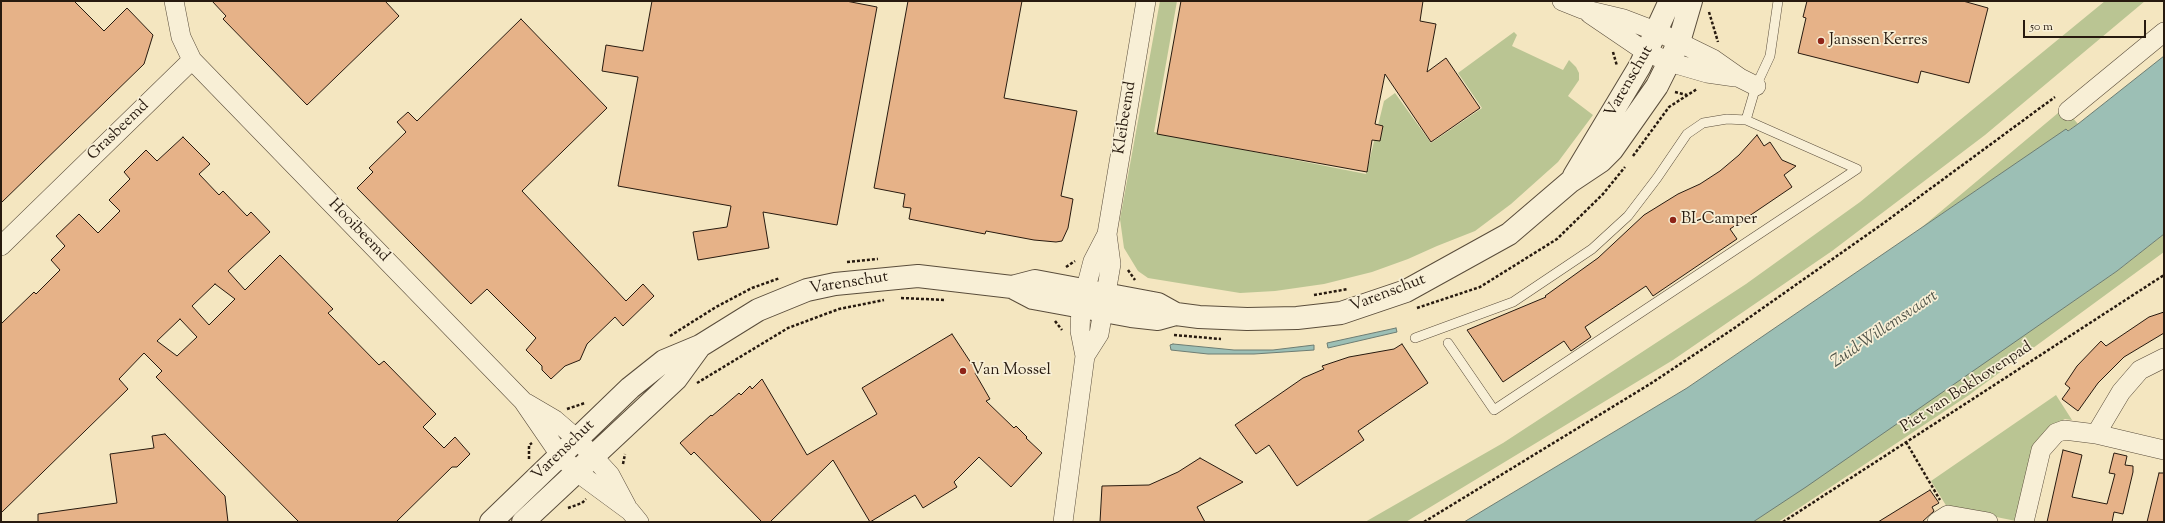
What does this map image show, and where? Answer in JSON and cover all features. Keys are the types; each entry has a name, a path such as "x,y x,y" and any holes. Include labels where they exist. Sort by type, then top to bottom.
{"street":[{"path":"174,1 181,37 192,60"},
{"name":"Kleibeemd","path":"1093,300 1111,264 1107,234 1146,1"},
{"path":"1562,1 1582,9 1624,19 1679,42"},
{"name":"Varenschut","path":"1571,181 1648,52 1658,32 1670,1"},
{"name":"Varenschut","path":"491,522 630,388 664,361 700,346 758,310 779,300 807,290 835,284 918,276 1012,287 1033,298 1093,300 1158,319 1176,314 1206,317 1297,318 1341,312 1406,291 1509,234 1571,181 1602,161 1612,150 1657,86 1679,42 1691,1"},
{"path":"1582,9 1648,52 1669,62"},
{"path":"2068,111 2164,32"},
{"name":"Varenschut","path":"1679,42 1713,59 1748,82"},
{"name":"Grasbeemd","path":"1,246 192,60"},
{"name":"Hooibeemd","path":"192,60 523,401 560,455 577,472"},
{"name":"Varenschut","path":"1669,62 1707,73 1748,82"},
{"path":"1063,522 1085,356 1080,331 1093,300"},
{"name":"Varenschut","path":"523,522 676,379 700,346"},
{"path":"2096,434 2121,392 2140,370 2164,358"},
{"name":"Hooibeemd","path":"523,401 555,420 594,456"},
{"path":"2024,522 2041,450 2056,433 2064,430 2096,434 2164,450"},
{"name":"Varenschut","path":"594,456 610,475 634,517"},
{"name":"Varenschut","path":"577,472 634,517"},
{"path":"1942,519 1980,521"}],"lane":[{"path":"1746,120 1748,82 1770,56 1778,1"},
{"path":"1416,338 1513,302 1592,249 1628,216 1657,178 1687,134 1703,123 1727,119 1746,120 1857,169 1494,410 1448,343"}],"path":[{"path":"1424,522 1650,384 1733,329 1893,216 2060,94"},
{"name":"Piet van Bokhovenpad","path":"1783,522 2164,275"},
{"path":"1906,442 1942,519"}],"green space":[{"path":"1160,1 1177,1 1154,132 1366,174 1384,101 1395,93 1431,143 1482,108 1458,73 1514,32 1517,35 1512,46 1563,70 1569,60 1576,67 1579,73 1579,80 1568,96 1593,115 1558,162 1511,204 1475,231 1408,259 1372,272 1324,284 1275,291 1240,293 1148,278 1138,271 1124,248 1120,219"},
{"path":"2105,1 2145,1 1985,135 1832,251 1673,360 1406,522 1365,522 1503,443 1746,284 1860,202"},
{"path":"2064,108 2078,124 2067,131 2066,130 1921,228"},
{"path":"2164,234 2164,252 1969,395 1778,522 1753,522 2117,271"},
{"path":"2056,395 2072,420 2065,419 2051,426 2016,521 1947,507 1931,481"}],"water":[{"name":"Zuid-Willemsvaart","path":"2164,56 2164,234 2117,271 1806,487 1753,522 1464,522 1687,388 2066,129 2068,131"},
{"path":"1396,328 1397,332 1328,348 1327,343"},
{"path":"1173,344 1234,350 1273,350 1314,345 1314,350 1254,354 1208,354 1171,350 1170,345"}],"building":[{"path":"1,1 74,1 104,31 127,8 153,35 144,64 1,203"},
{"path":"212,1 385,1 399,16 307,105 223,19 226,16"},
{"path":"652,1 846,1 877,7 837,225 763,212 769,248 698,260 693,232 727,227 731,206 618,186 638,77 602,71 606,45 643,51"},
{"path":"908,1 1022,1 1004,98 1077,111 1061,196 1073,199 1068,228 1062,241 1056,242 1034,240 986,231 985,234 909,219 911,208 903,207 905,194 874,188"},
{"path":"1181,1 1423,1 1420,21 1436,24 1427,72 1446,58 1480,108 1431,142 1385,74 1375,124 1383,126 1380,141 1372,140 1367,172 1157,134"},
{"path":"1807,1 1963,1 1988,8 1969,83 1921,71 1918,83 1798,53 1806,18 1803,17"},
{"path":"521,19 607,108 522,191 626,301 643,284 654,296 623,326 615,317 587,344 580,360 565,366 551,379 542,370 542,366 526,350 536,338 487,289 471,304 357,188 373,172 369,168 406,132 397,122 408,112 417,121"},
{"path":"1757,135 1764,146 1770,142 1782,160 1796,166 1784,175 1792,187 1730,229 1737,239 1653,296 1646,286 1585,327 1591,337 1571,351 1564,341 1503,382 1467,330 1546,297 1545,296 1598,258 1644,215 1678,194 1700,184 1720,171 1739,155"},
{"path":"183,137 210,164 199,174 219,195 223,191 247,216 251,212 270,232 228,271 245,290 280,255 333,309 328,313 379,365 384,361 436,414 423,427 444,448 455,437 470,454 457,467 452,467 396,522 299,522 156,377 162,371 144,353 119,379 128,389 1,513 1,324 34,292 36,294 60,270 51,260 65,246 56,236 79,214 98,233 120,211 109,200 130,179 124,172 146,150 157,161","holes":["215,284 235,299 209,325 192,306","180,319 197,337 177,356 157,341"]},
{"path":"2164,312 2164,333 2124,357 2098,383 2078,411 2062,399 2070,388 2065,384 2077,366 2101,341 2106,346 2149,317"},
{"path":"952,334 977,372 975,373 990,399 986,401 1014,428 1016,426 1042,453 1011,487 979,457 954,482 957,487 923,508 915,495 870,522 833,460 770,522 762,522 694,452 691,455 680,443 711,415 712,416 739,393 741,395 750,386 752,389 762,379 807,455 877,414 862,388"},
{"path":"1402,344 1428,383 1358,431 1364,440 1297,486 1269,445 1256,454 1235,425 1303,378 1324,369 1322,366 1349,357 1394,349"},
{"path":"165,434 225,496 228,522 38,522 38,514 117,503 110,454 154,448 152,436"},
{"path":"2063,450 2082,455 2072,497 2107,504 2115,474 2109,473 2114,453 2127,456 2125,465 2133,466 2133,472 2123,514 2114,512 2112,522 2047,522"},
{"path":"1200,458 1243,482 1197,507 1205,522 1100,522 1102,486 1149,485 1178,472"},
{"path":"2159,473 2164,473 2164,522 2147,522"},
{"path":"1930,490 1939,503 1932,507 1934,511 1922,522 1878,522"}],"place":[{"name":"Janssen Kerres","path":"1821,41"},
{"name":"BI-Camper","path":"1673,220"},
{"name":"Van Mossel","path":"963,371"}]}
